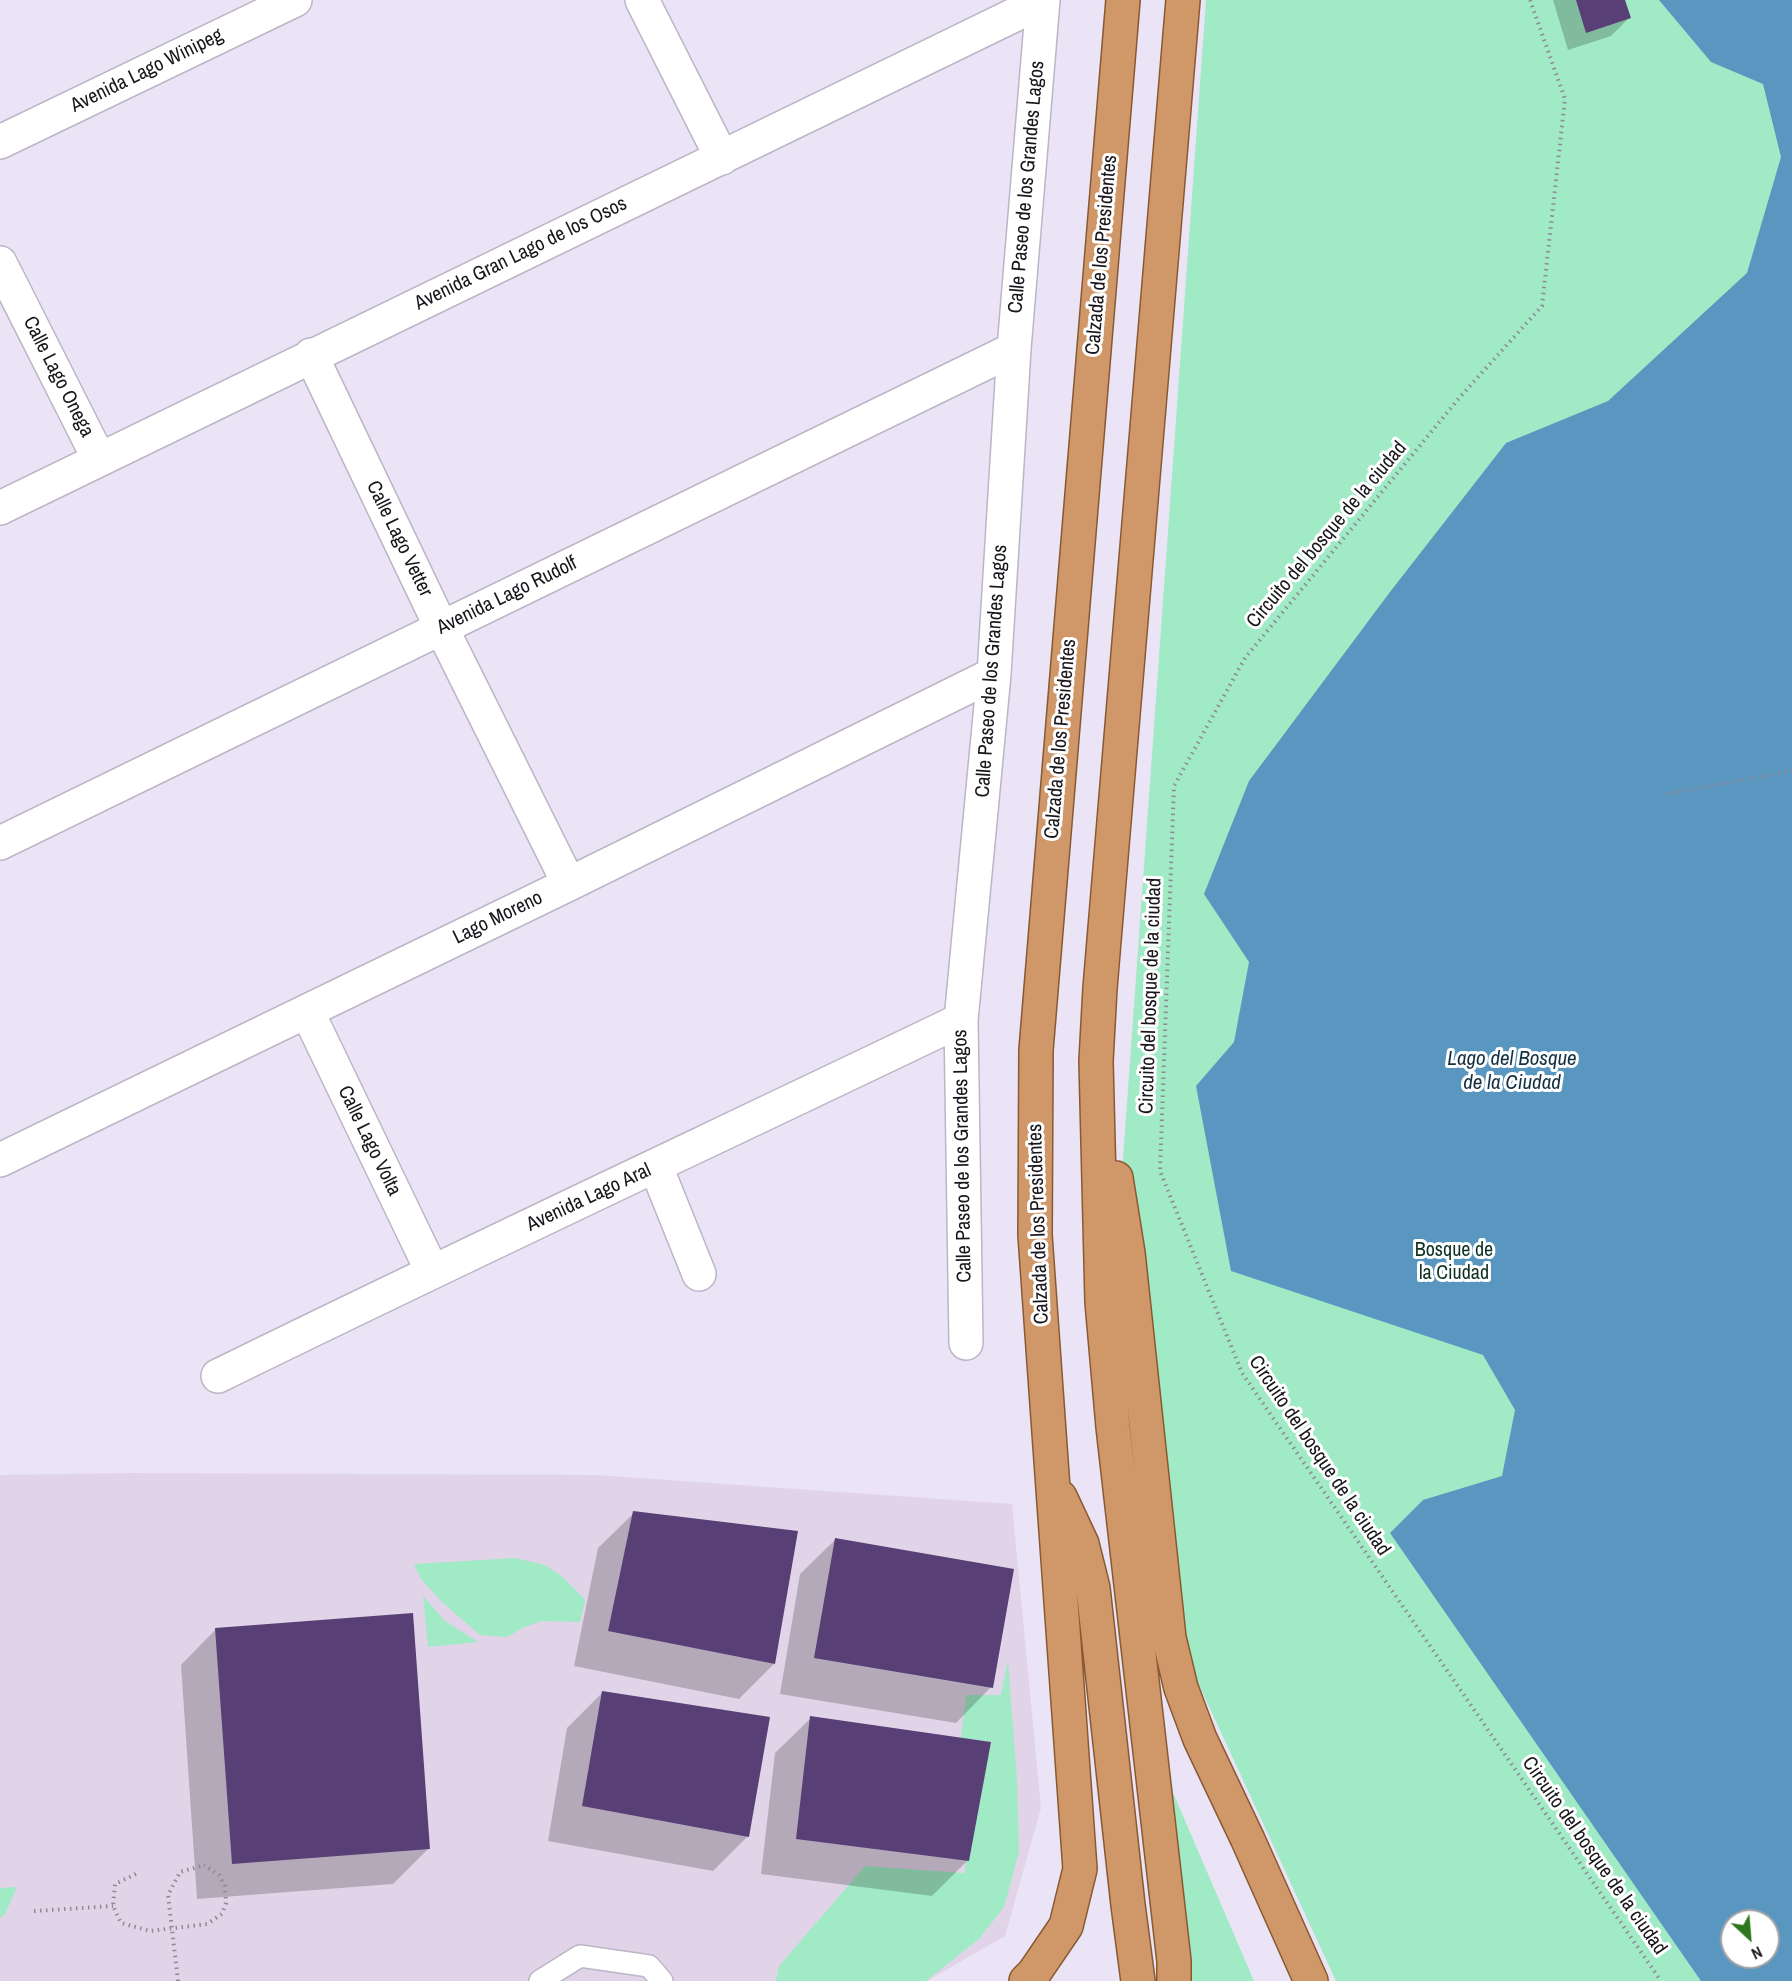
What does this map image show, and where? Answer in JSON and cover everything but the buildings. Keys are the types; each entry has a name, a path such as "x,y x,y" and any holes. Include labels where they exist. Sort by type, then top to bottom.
{"highway":[{"name":"Calzada de los Presidentes","path":"1026,1981 1066,1926 1080,1869 1035,1235 1036,1050 1123,0"},
{"path":"1174,1981 1174,1961 1113,1428 1102,1302 1096,1060 1100,988 1183,0"},
{"path":"1096,1060 1128,1253 1169,1638 1181,1688 1200,1739 1311,1981"},
{"path":"1051,1479 1082,1544 1093,1587 1138,1981"}],"street":[{"name":"Avenida Lago Winipeg","path":"0,142 295,0"},
{"path":"642,0 722,158"},
{"name":"Avenida Gran Lago de los Osos","path":"0,508 310,355 722,158 1043,0"},
{"name":"Calle Paseo de los Grandes Lagos","path":"966,1343 961,1020 994,674 1014,349 1043,0"},
{"name":"Calle Lago Onega","path":"0,262 99,459"},
{"name":"Avenida Lago Rudolf","path":"0,843 1014,349"},
{"name":"Calle Lago Vetter","path":"310,355 441,627 569,884"},
{"name":"Lago Moreno","path":"0,1160 569,884 994,674"},
{"name":"Calle Lago Volta","path":"307,1011 432,1271"},
{"name":"Avenida Lago Aral","path":"218,1376 432,1271 656,1167 961,1020"},
{"path":"656,1167 699,1274"}],"lane":[{"path":"540,1981 580,1956 649,1966 662,1981"}],"path":[{"name":"Circuito del bosque de la ciudad","path":"1530,0 1565,99 1542,306 1460,397 1245,657 1174,786 1160,1171 1242,1373 1661,1981"},
{"path":"1666,794 1792,771"},
{"path":"136,1874 115,1884 113,1906 121,1923 150,1931 207,1924 222,1914 226,1903 225,1886 219,1875 204,1865 180,1872 168,1895 178,1981"},
{"path":"34,1911 113,1906"}],"shaded area":[{"path":"130,1473 597,1475 1012,1504 1041,1808 1005,1936 927,1981 0,1981 0,1475"}],"green space":[{"name":"Bosque de la Ciudad","path":"1206,0 1792,0 1792,1981 1336,1981 1193,1672 1114,1285"},
{"path":"515,1558 545,1565 564,1578 585,1600 580,1622 542,1621 522,1628 507,1637 480,1635 442,1602 421,1579 414,1564"},
{"path":"423,1596 445,1621 478,1642 428,1647"},
{"path":"1008,1660 1017,1780 1019,1852 1004,1907 979,1939 926,1981 776,1981 779,1966 865,1866 964,1873 991,1742 961,1738 966,1695 1001,1695"},
{"path":"1171,1788 1254,1981 1187,1981"},
{"path":"17,1887 5,1914 0,1918 0,1888"}],"water":[{"name":"Lago del Bosque de la Ciudad","path":"1659,0 1792,0 1792,1981 1701,1981 1390,1533 1423,1500 1502,1476 1515,1410 1483,1355 1231,1271 1196,1086 1234,1042 1249,962 1204,894 1249,781 1390,592 1506,443 1608,401 1747,273 1781,157 1763,84 1711,62"}]}
